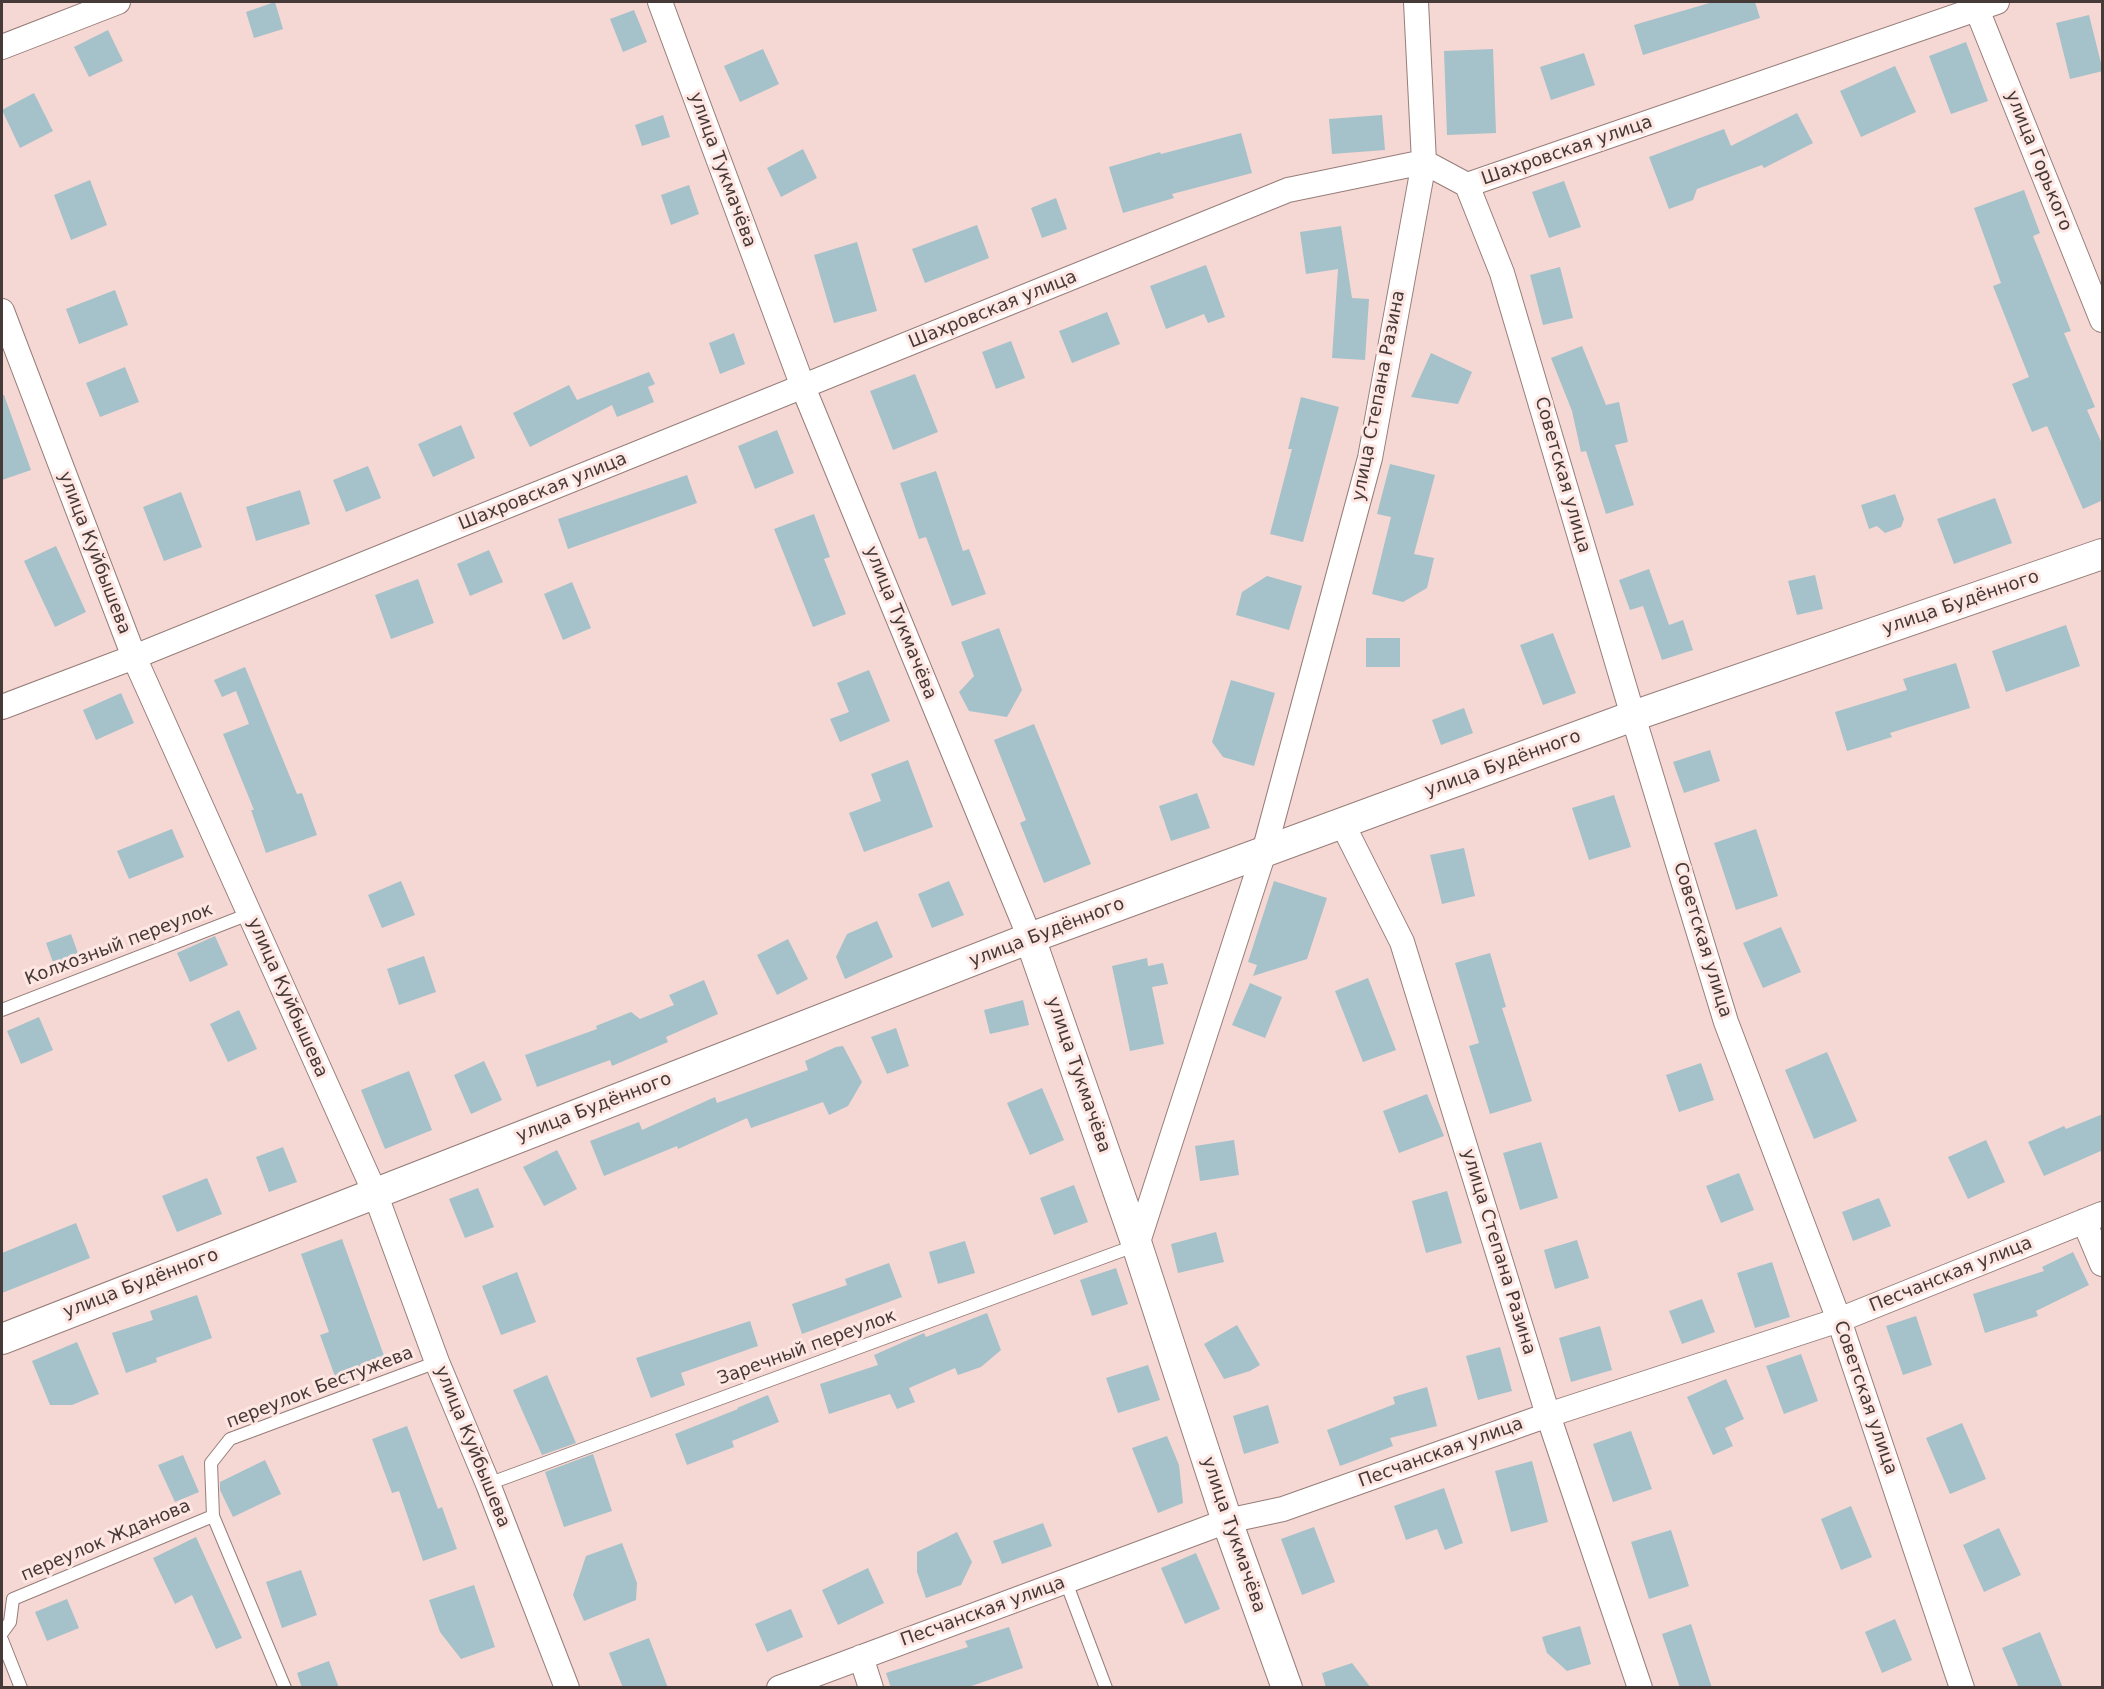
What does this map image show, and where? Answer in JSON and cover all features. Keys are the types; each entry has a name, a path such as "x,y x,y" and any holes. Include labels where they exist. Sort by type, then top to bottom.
{"street":[{"path":"2,47 118,2"},
{"name":"улица Тукмачёва","path":"660,2 803,387 1030,938 1137,1245 1227,1521 1287,1688"},
{"name":"улица Степана Разина","path":"1264,852 1370,458 1424,162 1416,2"},
{"name":"Шахровская улица","path":"2,706 134,657 1288,190 1424,162 1467,185 1983,4"},
{"name":"улица Горького","path":"1983,4 2103,320"},
{"name":"Советская улица","path":"1467,185 1502,273 1726,1022 1839,1320 1962,1688"},
{"name":"улица Куйбышева","path":"2,311 134,657 375,1193 437,1362 488,1484 567,1688"},
{"name":"улица Будённого","path":"2,1338 1030,938 1633,716 2103,554"},
{"name":"улица Степана Разина","path":"1342,823 1402,942 1548,1415 1640,1688"},
{"path":"1137,1245 1264,852"},
{"path":"2093,1217 2103,1264"},
{"name":"Песчанская улица","path":"779,1688 1227,1521 1283,1509 1548,1415 1839,1320 2093,1217"},
{"path":"861,1657 871,1688"}],"lane":[{"name":"Колхозный переулок","path":"2,1010 249,914"},
{"name":"Заречный переулок","path":"488,1484 1137,1245"},
{"name":"переулок Бестужева","path":"285,1688 213,1516 211,1463 230,1439 437,1362"},
{"name":"переулок Жданова","path":"2,1633 10,1622 13,1599 213,1516"},
{"path":"1066,1581 1106,1688"},
{"path":"2,1640 21,1688"}],"building":[{"path":"275,2 283,29 254,38 246,12"},
{"path":"1713,2 1755,2 1760,18 1643,55 1634,25"},
{"path":"634,10 647,42 623,52 610,19"},
{"path":"2089,15 2103,71 2070,79 2056,23"},
{"path":"108,30 123,61 89,77 74,47"},
{"path":"1966,42 1988,101 1951,114 1929,56"},
{"path":"763,49 779,84 740,102 724,66"},
{"path":"1493,49 1496,133 1447,135 1444,51"},
{"path":"1584,53 1595,85 1551,100 1540,67"},
{"path":"1895,66 1916,112 1861,137 1840,91"},
{"path":"34,93 53,131 20,148 2,110"},
{"path":"1797,113 1813,143 1764,168 1762,165 1697,189 1693,200 1669,209 1649,157 1724,129 1731,146"},
{"path":"663,115 670,137 642,146 635,125"},
{"path":"1382,115 1385,150 1332,154 1329,119"},
{"path":"1241,133 1252,173 1172,194 1174,198 1123,213 1109,167 1160,152 1161,154"},
{"path":"803,149 817,178 781,197 767,168"},
{"path":"90,180 107,225 71,240 54,195"},
{"path":"1564,181 1581,227 1549,238 1532,192"},
{"path":"689,185 699,214 671,225 661,195"},
{"path":"2024,190 2040,233 2033,236 2071,331 2064,333 2095,407 2087,410 2103,446 2103,500 2083,509 2047,426 2032,432 2012,384 2029,377 1993,286 2001,283 1974,208"},
{"path":"1056,198 1067,229 1042,238 1031,208"},
{"path":"977,225 989,258 925,283 912,249"},
{"path":"1341,226 1352,298 1369,299 1365,360 1332,358 1338,269 1306,274 1300,232"},
{"path":"857,242 877,311 834,323 814,255"},
{"path":"1206,265 1225,317 1208,323 1204,314 1166,329 1150,286"},
{"path":"1560,267 1573,318 1543,325 1530,275"},
{"path":"115,290 128,325 79,344 66,309"},
{"path":"1107,312 1120,344 1072,363 1059,331"},
{"path":"734,333 745,364 720,374 709,343"},
{"path":"1011,341 1025,378 996,389 982,352"},
{"path":"1582,346 1606,405 1619,402 1628,442 1615,445 1634,505 1606,514 1586,451 1581,452 1572,411 1551,358"},
{"path":"1431,353 1472,372 1458,404 1411,397"},
{"path":"125,367 139,402 100,417 86,383"},
{"path":"649,372 655,384 648,387 654,402 617,417 612,405 530,447 513,413 569,385 577,400"},
{"path":"915,374 938,432 893,450 870,391"},
{"path":"2,395 4,395 31,470 2,480"},
{"path":"1301,397 1339,407 1303,542 1270,534 1292,449 1288,449"},
{"path":"461,425 475,458 433,477 418,444"},
{"path":"777,430 794,473 755,489 738,446"},
{"path":"1390,464 1435,475 1414,554 1434,558 1427,588 1403,602 1372,594 1391,517 1377,514"},
{"path":"368,466 381,498 346,512 333,480"},
{"path":"936,471 963,551 969,549 986,594 952,606 926,537 919,539 900,483"},
{"path":"687,475 697,503 568,549 558,519"},
{"path":"300,490 310,524 256,541 246,507"},
{"path":"181,492 202,547 164,561 143,507"},
{"path":"1895,494 1904,519 1901,527 1885,533 1877,526 1869,529 1861,505"},
{"path":"1995,498 2012,543 1954,564 1937,519"},
{"path":"814,514 830,557 824,559 846,614 813,627 774,529"},
{"path":"56,546 86,612 55,627 24,561"},
{"path":"489,550 503,582 470,596 457,564"},
{"path":"1649,569 1669,625 1683,620 1693,650 1662,660 1643,606 1630,610 1619,580"},
{"path":"1815,575 1823,609 1797,615 1788,581"},
{"path":"1267,576 1302,586 1289,630 1236,615 1242,592"},
{"path":"418,579 434,623 391,639 375,595"},
{"path":"572,582 591,628 563,640 544,594"},
{"path":"2066,625 2080,666 2006,692 1992,651"},
{"path":"999,628 1022,690 1007,717 969,711 959,692 974,676 961,642"},
{"path":"1553,633 1576,693 1543,705 1520,645"},
{"path":"1366,638 1400,638 1400,667 1366,667"},
{"path":"1956,663 1970,708 1890,733 1892,737 1847,751 1835,712 1907,690 1903,679"},
{"path":"245,667 297,794 302,793 317,835 266,853 251,810 254,810 223,734 249,724 236,691 222,697 214,680"},
{"path":"869,670 890,721 840,742 830,719 849,712 837,683"},
{"path":"1231,680 1275,693 1254,766 1223,757 1212,742"},
{"path":"121,693 134,723 96,740 83,710"},
{"path":"1464,708 1473,733 1441,745 1432,720"},
{"path":"1034,724 1091,864 1044,883 1020,823 1026,820 994,740"},
{"path":"1710,750 1720,781 1684,793 1673,762"},
{"path":"908,760 933,827 864,852 849,813 881,801 871,774"},
{"path":"1197,793 1210,828 1171,841 1159,806"},
{"path":"1614,795 1631,847 1589,860 1572,808"},
{"path":"172,829 184,857 129,879 117,851"},
{"path":"1756,829 1778,896 1736,910 1714,843"},
{"path":"1464,848 1475,896 1442,904 1430,855"},
{"path":"401,881 415,915 382,928 368,895"},
{"path":"949,881 964,915 932,928 918,894"},
{"path":"1274,881 1327,898 1307,959 1253,976 1257,965 1248,962"},
{"path":"877,921 893,957 845,979 836,957 847,934"},
{"path":"1781,927 1801,972 1763,988 1743,943"},
{"path":"71,934 79,956 54,965 46,943"},
{"path":"215,936 228,965 190,982 177,953"},
{"path":"788,939 808,979 777,995 757,955"},
{"path":"1490,953 1506,1007 1502,1008 1532,1101 1490,1114 1469,1046 1479,1043 1455,963"},
{"path":"424,956 436,992 399,1005 387,969"},
{"path":"1147,958 1148,966 1163,963 1168,984 1152,987 1164,1044 1130,1051 1112,966"},
{"path":"1368,978 1396,1050 1363,1062 1335,991"},
{"path":"704,980 718,1014 666,1037 668,1042 612,1066 610,1060 537,1087 525,1055 597,1029 596,1026 631,1012 640,1019 674,1005 669,995"},
{"path":"1250,983 1282,997 1265,1038 1232,1025"},
{"path":"1023,1000 1029,1025 990,1034 984,1010"},
{"path":"239,1010 257,1049 228,1062 210,1024"},
{"path":"39,1017 53,1050 21,1064 7,1031"},
{"path":"896,1028 909,1066 887,1074 871,1037"},
{"path":"843,1046 862,1082 848,1106 829,1115 823,1102 751,1128 747,1118 678,1149 677,1146 604,1176 590,1141 639,1122 642,1130 715,1097 717,1103 808,1070 805,1061"},
{"path":"1827,1052 1857,1121 1814,1139 1785,1070"},
{"path":"484,1061 502,1100 471,1114 454,1075"},
{"path":"1701,1063 1714,1100 1679,1112 1666,1075"},
{"path":"409,1071 432,1130 385,1149 361,1090"},
{"path":"1042,1088 1064,1140 1030,1155 1007,1103"},
{"path":"1427,1094 1444,1136 1399,1153 1383,1111"},
{"path":"2103,1114 2103,1150 2044,1176 2028,1142 2064,1126 2066,1129"},
{"path":"1234,1140 1239,1175 1200,1181 1195,1146"},
{"path":"1986,1140 2005,1182 1968,1199 1948,1157"},
{"path":"1541,1142 1558,1198 1520,1210 1503,1153"},
{"path":"283,1147 297,1182 269,1192 256,1157"},
{"path":"557,1150 577,1189 544,1206 523,1167"},
{"path":"1739,1173 1754,1210 1721,1223 1706,1186"},
{"path":"207,1178 222,1214 177,1232 162,1196"},
{"path":"1074,1185 1088,1222 1054,1235 1040,1198"},
{"path":"478,1188 494,1227 465,1238 449,1199"},
{"path":"1447,1191 1462,1243 1426,1253 1412,1201"},
{"path":"1879,1198 1891,1226 1853,1241 1842,1212"},
{"path":"76,1223 90,1258 2,1293 2,1253"},
{"path":"1216,1232 1224,1262 1178,1273 1171,1244"},
{"path":"342,1239 387,1364 337,1382 320,1335 329,1332 301,1254"},
{"path":"1577,1240 1589,1278 1555,1289 1544,1250"},
{"path":"965,1241 975,1273 938,1284 929,1252"},
{"path":"2073,1252 2089,1285 2036,1311 2038,1316 1985,1333 1973,1294 2044,1271 2042,1267"},
{"path":"1772,1262 1790,1317 1755,1328 1737,1273"},
{"path":"889,1263 902,1297 802,1334 792,1304 847,1285 845,1279"},
{"path":"1116,1268 1128,1304 1092,1316 1080,1280"},
{"path":"517,1272 536,1322 501,1335 482,1286"},
{"path":"197,1295 212,1338 156,1358 157,1362 126,1373 112,1333 153,1320 150,1311"},
{"path":"1702,1299 1715,1332 1682,1344 1669,1311"},
{"path":"987,1313 1001,1350 981,1367 958,1375 955,1368 909,1388 915,1402 897,1409 890,1394 829,1414 820,1384 878,1365 874,1355 924,1333 926,1337"},
{"path":"1916,1316 1932,1365 1903,1375 1886,1326"},
{"path":"750,1321 758,1346 681,1373 685,1385 651,1398 636,1358"},
{"path":"1237,1325 1260,1365 1250,1371 1224,1379 1204,1344"},
{"path":"1600,1326 1612,1370 1571,1382 1559,1338"},
{"path":"77,1342 99,1394 72,1405 50,1405 32,1361"},
{"path":"1500,1347 1512,1391 1478,1400 1466,1356"},
{"path":"1801,1354 1818,1401 1784,1414 1766,1366"},
{"path":"1148,1365 1160,1400 1118,1413 1106,1378"},
{"path":"547,1375 576,1443 542,1455 513,1390"},
{"path":"1726,1379 1744,1419 1725,1428 1733,1446 1713,1455 1687,1397"},
{"path":"1427,1387 1437,1426 1390,1438 1393,1446 1340,1466 1327,1430 1395,1404 1393,1397"},
{"path":"768,1395 779,1422 732,1441 734,1447 687,1465 675,1434"},
{"path":"1268,1405 1279,1443 1244,1454 1233,1416"},
{"path":"1962,1423 1986,1479 1950,1494 1926,1438"},
{"path":"407,1426 438,1509 442,1507 457,1549 423,1561 399,1491 392,1493 372,1439"},
{"path":"1631,1431 1652,1489 1613,1502 1593,1444"},
{"path":"1167,1436 1179,1465 1183,1503 1158,1513 1132,1448"},
{"path":"593,1454 612,1511 564,1527 545,1472"},
{"path":"183,1455 199,1492 175,1502 158,1465"},
{"path":"265,1460 281,1494 233,1517 220,1490 220,1482"},
{"path":"1532,1461 1548,1522 1511,1532 1495,1471"},
{"path":"1444,1488 1463,1543 1445,1550 1437,1529 1406,1540 1394,1506"},
{"path":"1851,1506 1872,1557 1841,1570 1821,1519"},
{"path":"1043,1523 1052,1546 1002,1564 993,1541"},
{"path":"1314,1527 1335,1582 1302,1595 1281,1539"},
{"path":"1999,1528 2021,1575 1984,1592 1963,1545"},
{"path":"1671,1530 1689,1586 1649,1599 1631,1542"},
{"path":"957,1532 972,1562 961,1585 926,1598 917,1572 917,1552"},
{"path":"196,1537 242,1638 216,1649 192,1595 175,1604 153,1558"},
{"path":"622,1543 637,1583 636,1600 584,1621 573,1595 586,1556"},
{"path":"1196,1553 1220,1609 1185,1624 1161,1568"},
{"path":"868,1568 884,1603 838,1625 822,1590"},
{"path":"301,1570 317,1615 282,1628 266,1582"},
{"path":"474,1585 495,1647 461,1659 440,1632 429,1600"},
{"path":"67,1599 79,1628 47,1641 35,1612"},
{"path":"791,1609 803,1637 767,1652 755,1624"},
{"path":"1895,1619 1912,1660 1882,1673 1865,1632"},
{"path":"1691,1624 1712,1688 1680,1688 1662,1634"},
{"path":"1580,1626 1591,1664 1567,1671 1547,1653 1542,1637"},
{"path":"1009,1627 1023,1668 966,1688 891,1688 886,1673 968,1647 965,1641"},
{"path":"2040,1632 2063,1688 2019,1688 2002,1648"},
{"path":"649,1638 668,1688 623,1688 609,1653"},
{"path":"329,1661 339,1688 302,1688 297,1673"},
{"path":"1352,1663 1371,1688 1326,1688 1322,1673"}]}
